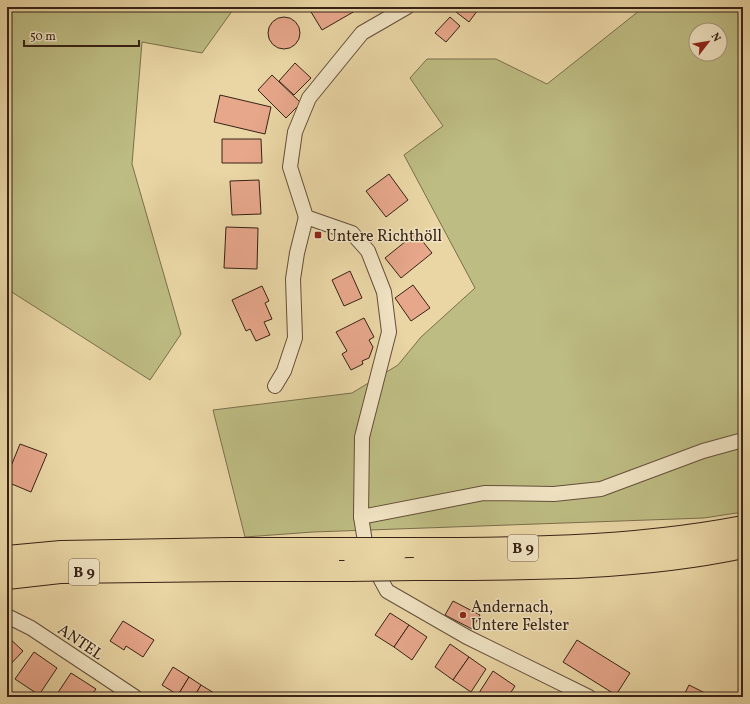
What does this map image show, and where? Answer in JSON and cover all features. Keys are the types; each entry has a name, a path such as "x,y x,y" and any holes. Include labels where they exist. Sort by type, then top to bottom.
{"highway":[{"name":"B 9","path":"707,544 743,527"},
{"name":"B 9","path":"7,578 60,572 552,568 649,551 707,544 743,547"},
{"name":"B 9","path":"7,557 61,552 155,550 505,549 596,546 649,551"}],"street":[{"path":"275,386 284,371 296,338 294,279 297,253 306,217 290,167 295,132 309,98 362,34 407,7"},
{"path":"306,217 352,233 368,251 384,292 389,332 362,437 361,517 367,554 387,591 467,637 588,697"},
{"path":"361,517 484,493 554,494 601,489 704,451 743,440"},
{"name":"ANTEL","path":"7,616 31,628 134,697"}],"shaded area":[{"path":"7,7 235,7 202,53 142,42 132,164 181,334 150,380 7,289"},
{"path":"644,7 743,7 743,512 704,518 313,532 245,537 213,410 352,393 398,365 421,337 475,288 404,155 443,126 410,78 427,59 496,59 547,84"}],"building":[{"path":"308,7 353,7 355,11 322,30"},
{"path":"480,7 469,22 451,8"},
{"path":"281,17 287,17 296,21 300,33 296,45 287,49 281,49 272,45 268,36 268,30 272,21"},
{"path":"450,17 460,26 446,42 435,33"},
{"path":"295,63 311,78 294,95 279,81"},
{"path":"272,75 301,103 286,118 258,90"},
{"path":"220,95 271,107 265,134 214,122"},
{"path":"222,139 261,139 262,163 222,163"},
{"path":"389,174 408,200 386,217 366,191"},
{"path":"259,180 261,214 232,215 230,181"},
{"path":"226,227 258,228 257,269 224,268"},
{"path":"416,233 432,253 401,278 385,258"},
{"path":"350,271 362,298 344,306 332,280"},
{"path":"413,285 430,308 411,321 395,298"},
{"path":"262,286 269,301 265,303 272,319 264,322 270,335 256,341 250,329 246,331 232,300"},
{"path":"364,318 374,337 369,340 373,347 369,358 362,361 363,364 351,370 342,354 347,351 336,332"},
{"path":"20,444 47,454 31,492 7,482 7,476"},
{"name":"Andernach, Untere Felster","path":"453,601 480,615 472,629 445,615"},
{"path":"390,613 409,625 394,647 375,635"},
{"path":"123,621 154,640 143,657 126,646 124,650 110,641"},
{"path":"409,625 427,637 412,660 394,647"},
{"path":"8,637 23,651 7,668 7,638"},
{"path":"577,640 630,673 616,695 563,662"},
{"path":"450,644 469,657 453,680 435,667"},
{"path":"34,652 57,668 39,695 15,679"},
{"path":"469,657 486,669 471,692 453,680"},
{"path":"173,667 189,677 178,695 162,685"},
{"path":"493,671 515,686 508,697 477,696"},
{"path":"71,673 96,689 90,697 55,697"},
{"path":"189,677 201,685 194,697 181,697 178,695"},
{"path":"201,685 214,693 212,697 194,697"},
{"path":"689,685 713,697 683,697"},
{"path":"237,692 245,697 234,697"}],"place":[{"name":"Untere Richthöll","path":"318,235"},
{"name":"Andernach, Untere Felster","path":"463,615"}]}
